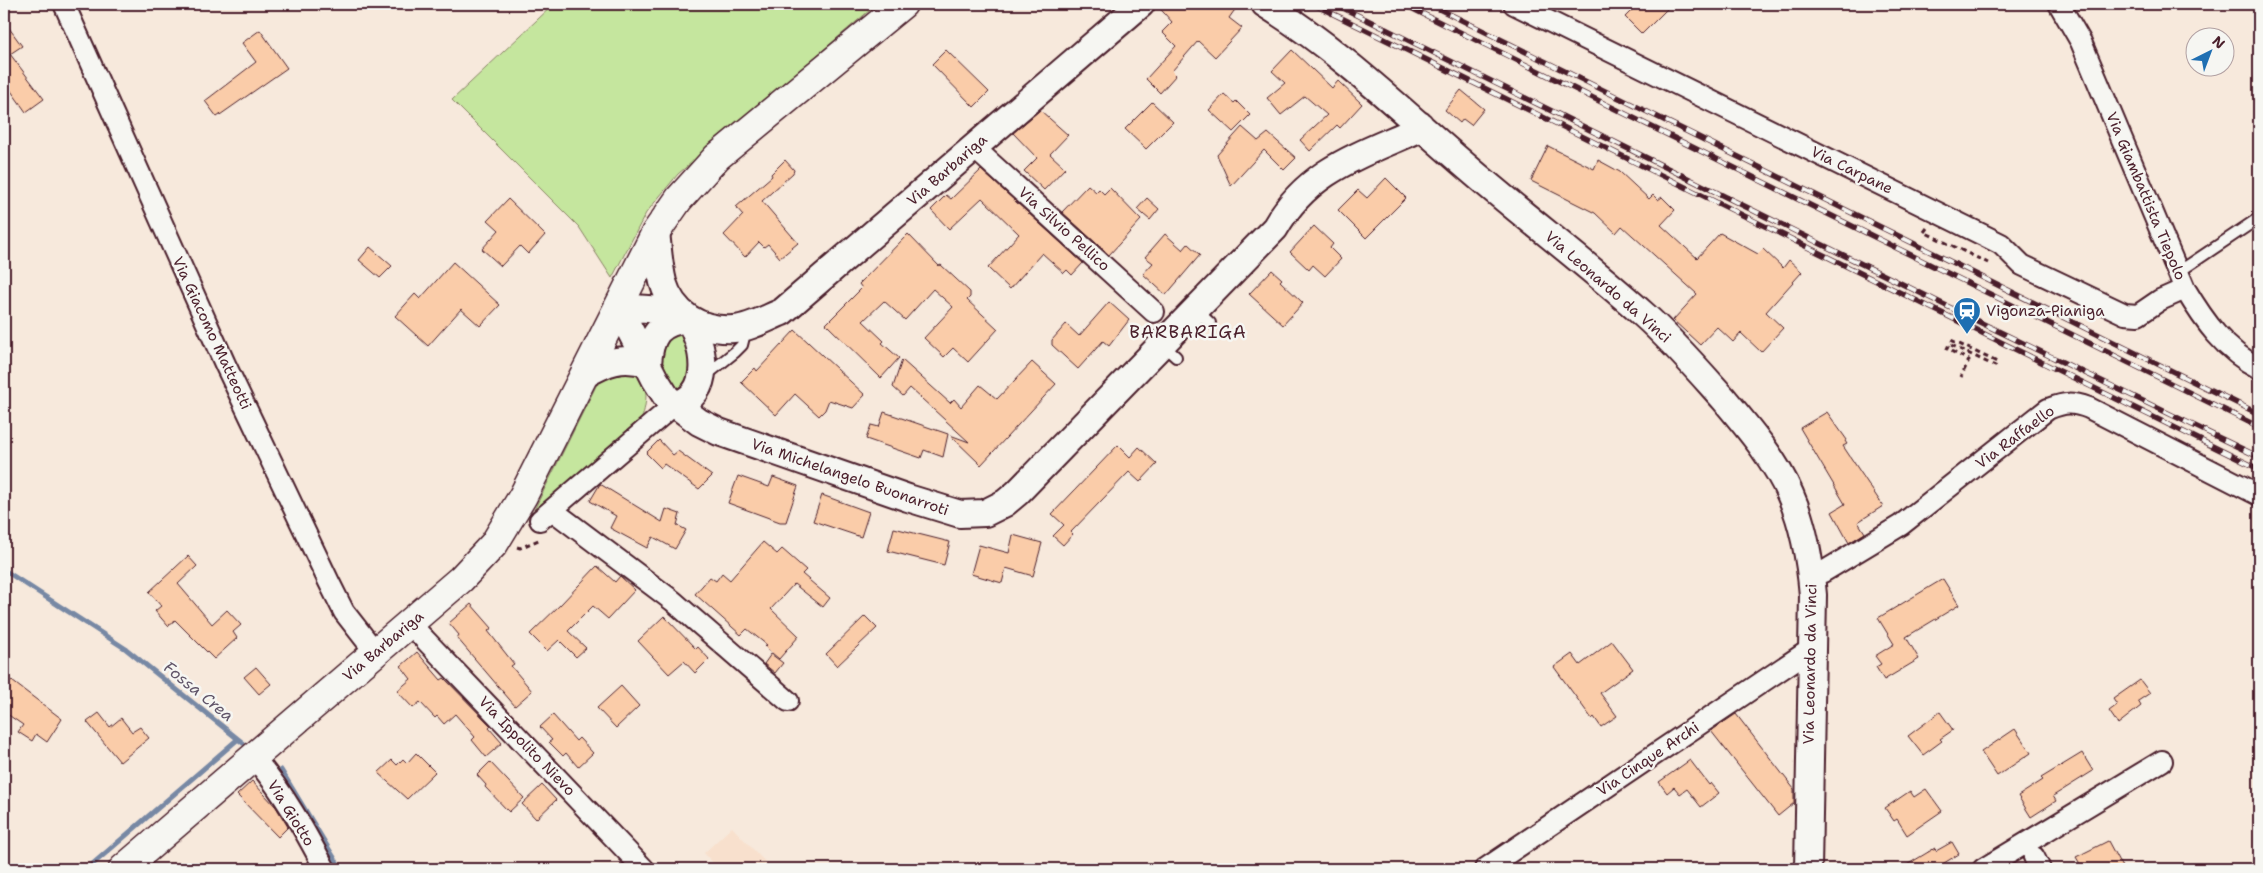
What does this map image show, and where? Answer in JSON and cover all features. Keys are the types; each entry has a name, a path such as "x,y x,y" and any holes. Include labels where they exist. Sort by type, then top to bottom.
{"main road":[{"name":"Via Barbariga","path":"123,869 410,624 461,579 494,544 523,496 656,232 679,199 718,157 903,4"}],"street":[{"name":"Via Giacomo Matteotti","path":"64,4 225,364 329,582 344,612 376,652"},
{"name":"Via Barbariga","path":"618,308 683,315 720,328 734,329 746,327 782,312 1141,4"},
{"name":"Via Leonardo da Vinci","path":"1265,4 1293,22 1356,70 1487,184 1644,315 1693,364 1732,409 1768,456 1790,494 1805,541 1811,574 1813,595 1808,869"},
{"name":"Via Carpane","path":"1514,4 2001,244 2022,265 2125,314 2138,315 2160,300 2181,281"},
{"name":"Via Giambattista Tiepolo","path":"2059,4 2081,42 2181,281 2206,324 2228,347 2259,368"},
{"name":"Via Michelangelo Buonarroti","path":"674,405 699,422 719,432 908,498 960,514 986,513 1017,493 1119,386 1170,351 1203,316 1275,228 1282,216 1318,177 1338,164 1414,131 1420,124"},
{"name":"Via Silvio Pellico","path":"972,149 982,155 1154,312"},
{"path":"656,232 663,281 683,315 696,332 703,354 700,381 694,393 687,401 674,405 546,515 673,601 788,701"},
{"path":"618,308 660,388 674,405"},
{"path":"648,364 649,349 655,335 661,327 678,320 683,315"},
{"path":"584,376 604,363 614,360 636,360 648,364"},
{"name":"Via Raffaello","path":"1811,574 1823,572 1901,525 2048,409 2061,404 2073,402 2089,408 2259,495"},
{"name":"Via Ippolito Nievo","path":"410,624 644,869"},
{"name":"Via Cinque Archi","path":"1485,869 1811,649"},
{"name":"Via Giotto","path":"254,758 289,806 325,869"},
{"path":"1983,869 2162,761"}],"lane":[{"path":"2181,281 2259,218"},
{"path":"700,381 742,345 746,327"}],"path":[{"path":"1951,340 1997,362 1995,366 1949,344 1947,349 1969,360 1961,377"},
{"path":"512,544 520,548 542,538 546,515"}],"shaded area":[{"path":"732,827 772,869 713,869 716,866 704,853"}],"green space":[{"path":"554,4 877,4 678,174 646,213 612,278 579,227 452,100"},
{"path":"685,331 692,375 678,393 658,362 661,340"},
{"path":"617,368 641,376 644,381 646,398 641,421 544,507 534,510 601,376"}],"building":[{"path":"1156,4 1239,4 1229,18 1242,28 1215,57 1198,41 1172,71 1176,75 1160,93 1146,79 1176,46 1162,32 1172,22"},
{"path":"1638,4 1672,4 1642,34 1625,17"},
{"path":"4,21 22,46 10,54 44,99 26,112 4,81"},
{"path":"260,30 287,68 217,117 205,101 256,62 242,43"},
{"path":"946,50 989,92 974,107 932,64"},
{"path":"1292,50 1332,88 1338,81 1362,104 1340,128 1337,125 1310,151 1300,140 1327,115 1305,96 1281,115 1267,98 1285,83 1272,71"},
{"path":"1461,90 1484,109 1471,125 1463,119 1460,123 1445,110"},
{"path":"1224,94 1234,103 1236,101 1250,115 1233,132 1209,110"},
{"path":"1152,102 1173,122 1146,149 1125,129"},
{"path":"1040,110 1068,135 1050,154 1065,168 1044,190 1024,171 1037,158 1013,133"},
{"path":"1242,127 1258,141 1268,133 1296,158 1284,170 1264,150 1231,186 1217,155"},
{"path":"1548,146 1594,169 1598,160 1620,172 1649,199 1653,195 1658,200 1662,197 1675,210 1661,225 1697,258 1720,233 1758,254 1763,249 1783,268 1789,260 1802,272 1766,312 1783,328 1761,352 1741,333 1733,342 1717,327 1700,345 1673,320 1697,294 1622,226 1616,233 1595,213 1531,181"},
{"path":"785,160 794,170 793,173 762,201 798,243 780,258 768,244 764,247 759,242 745,257 724,235 743,215 736,207 772,176 771,174"},
{"path":"981,170 1083,263 1072,275 1067,270 1064,273 1042,253 1010,289 988,268 1019,234 982,198 949,229 931,210 946,195 951,199"},
{"path":"1386,178 1406,198 1366,238 1338,210 1358,190 1367,198"},
{"path":"1088,185 1096,192 1099,189 1104,194 1110,188 1141,220 1109,255 1062,212"},
{"path":"1147,198 1159,209 1150,220 1137,209"},
{"path":"508,199 545,235 528,254 520,246 501,266 482,249 499,230 488,220"},
{"path":"1314,226 1333,244 1330,248 1341,259 1325,276 1313,265 1309,270 1290,252"},
{"path":"908,234 939,266 941,265 970,292 970,297 967,300 998,329 968,362 953,348 944,357 924,338 953,307 933,289 905,320 884,301 863,321 884,341 882,343 899,358 881,378 826,324 862,288 859,284"},
{"path":"1165,234 1183,250 1188,244 1200,255 1166,295 1143,274 1153,263 1145,257"},
{"path":"370,247 392,266 380,278 359,260"},
{"path":"453,262 500,305 480,326 461,309 428,346 395,316 415,294 420,299"},
{"path":"1272,270 1282,279 1280,281 1303,303 1283,325 1249,294"},
{"path":"1109,302 1129,320 1109,346 1103,341 1078,369 1052,345 1052,340 1066,324 1079,336"},
{"path":"795,330 865,395 853,408 829,400 825,410 819,416 795,394 776,415 741,382 755,368 757,371"},
{"path":"902,360 950,403 954,399 961,407 980,385 997,399 1032,362 1056,384 981,465 950,435 969,442 910,388 903,396 893,387"},
{"path":"884,412 948,434 943,457 924,450 921,458 866,439 871,425 879,427"},
{"path":"1827,412 1847,440 1845,441 1847,444 1843,446 1883,506 1858,522 1865,533 1849,543 1832,512 1845,504 1800,428"},
{"path":"659,440 673,455 678,451 712,476 699,489 664,464 661,468 646,453"},
{"path":"1118,445 1130,457 1139,447 1157,464 1140,482 1129,472 1071,532 1073,534 1063,545 1053,536 1064,525 1052,514"},
{"path":"738,476 769,487 773,477 798,486 786,522 780,522 728,503"},
{"path":"600,484 662,522 666,509 680,514 677,525 686,530 675,549 653,537 647,548 610,528 616,516 590,501"},
{"path":"822,495 869,512 861,537 813,521"},
{"path":"894,528 950,542 944,565 888,551"},
{"path":"1013,535 1042,543 1033,576 1006,568 1002,583 971,574 979,545 1009,553"},
{"path":"763,542 777,554 782,549 806,570 802,574 830,598 823,607 794,584 771,609 799,636 779,659 765,647 767,645 747,629 741,635 695,594 710,577 716,581 722,573 730,580"},
{"path":"188,556 197,566 178,584 212,624 227,610 241,625 233,632 237,638 214,659 175,620 168,626 155,611 161,606 149,592"},
{"path":"597,566 615,582 620,576 635,590 608,619 593,606 568,631 586,648 576,657 559,640 547,651 530,634"},
{"path":"1943,579 1959,605 1906,637 1919,659 1884,680 1876,667 1881,664 1875,656 1894,644 1878,618"},
{"path":"471,604 492,628 488,631 514,664 511,666 532,691 515,706 457,638 459,635 449,623"},
{"path":"664,616 696,649 698,647 709,659 695,673 684,661 669,674 638,641"},
{"path":"865,616 877,628 837,666 826,654"},
{"path":"1612,641 1633,669 1600,693 1617,716 1601,727 1594,717 1592,719 1554,667 1572,654 1580,665"},
{"path":"417,652 441,680 444,678 491,726 489,728 502,743 486,757 472,740 475,737 455,714 444,724 437,716 435,718 420,702 413,708 397,691 411,679 401,666"},
{"path":"771,654 783,663 775,673 764,664"},
{"path":"256,667 271,684 259,694 244,677"},
{"path":"4,675 62,719 47,742 36,734 32,741 18,732 23,725 4,712"},
{"path":"2140,680 2150,693 2138,701 2141,706 2118,724 2109,711 2117,705 2113,699"},
{"path":"621,686 639,706 616,728 597,708"},
{"path":"1940,712 1953,730 1923,755 1908,736"},
{"path":"99,713 110,727 121,718 132,732 140,727 149,738 120,762 87,722"},
{"path":"1736,714 1794,789 1794,803 1778,816 1711,731"},
{"path":"553,715 576,741 579,738 593,753 578,767 566,753 563,756 549,742 552,740 540,727"},
{"path":"2015,729 2031,753 1997,776 1981,752"},
{"path":"416,753 435,772 407,799 378,773 392,760 397,765 403,759 407,763"},
{"path":"2082,753 2093,771 2053,796 2056,801 2031,817 2018,796 2043,780 2041,778"},
{"path":"1690,760 1709,785 1711,783 1719,793 1701,807 1687,789 1680,794 1674,787 1667,793 1659,782"},
{"path":"490,762 524,798 509,812 485,787 486,785 477,775"},
{"path":"252,781 276,807 288,827 278,837 237,795"},
{"path":"542,785 556,800 536,819 522,804"},
{"path":"1926,789 1942,811 1907,835 1897,819 1894,821 1885,808 1910,791 1914,797"},
{"path":"2108,841 2123,869 2083,869 2076,857"},
{"path":"1952,842 1959,854 1944,863 1948,869 1900,869 1935,848 1936,851"}],"waterway":[{"name":"Fossa Crea","path":"4,570 126,649 243,743"},
{"name":"Fossa Crea","path":"87,869 238,739"},
{"path":"281,770 341,869"}],"railway":[{"path":"1313,4 2259,469"},
{"path":"1335,4 1965,315 2259,457"},
{"path":"1403,4 2259,427"},
{"path":"1429,4 2259,414"}],"place":[{"name":"Vigonza-Pianiga","path":"1967,335"}],"district":[{"name":"BARBARIGA","path":"1188,332"}]}
